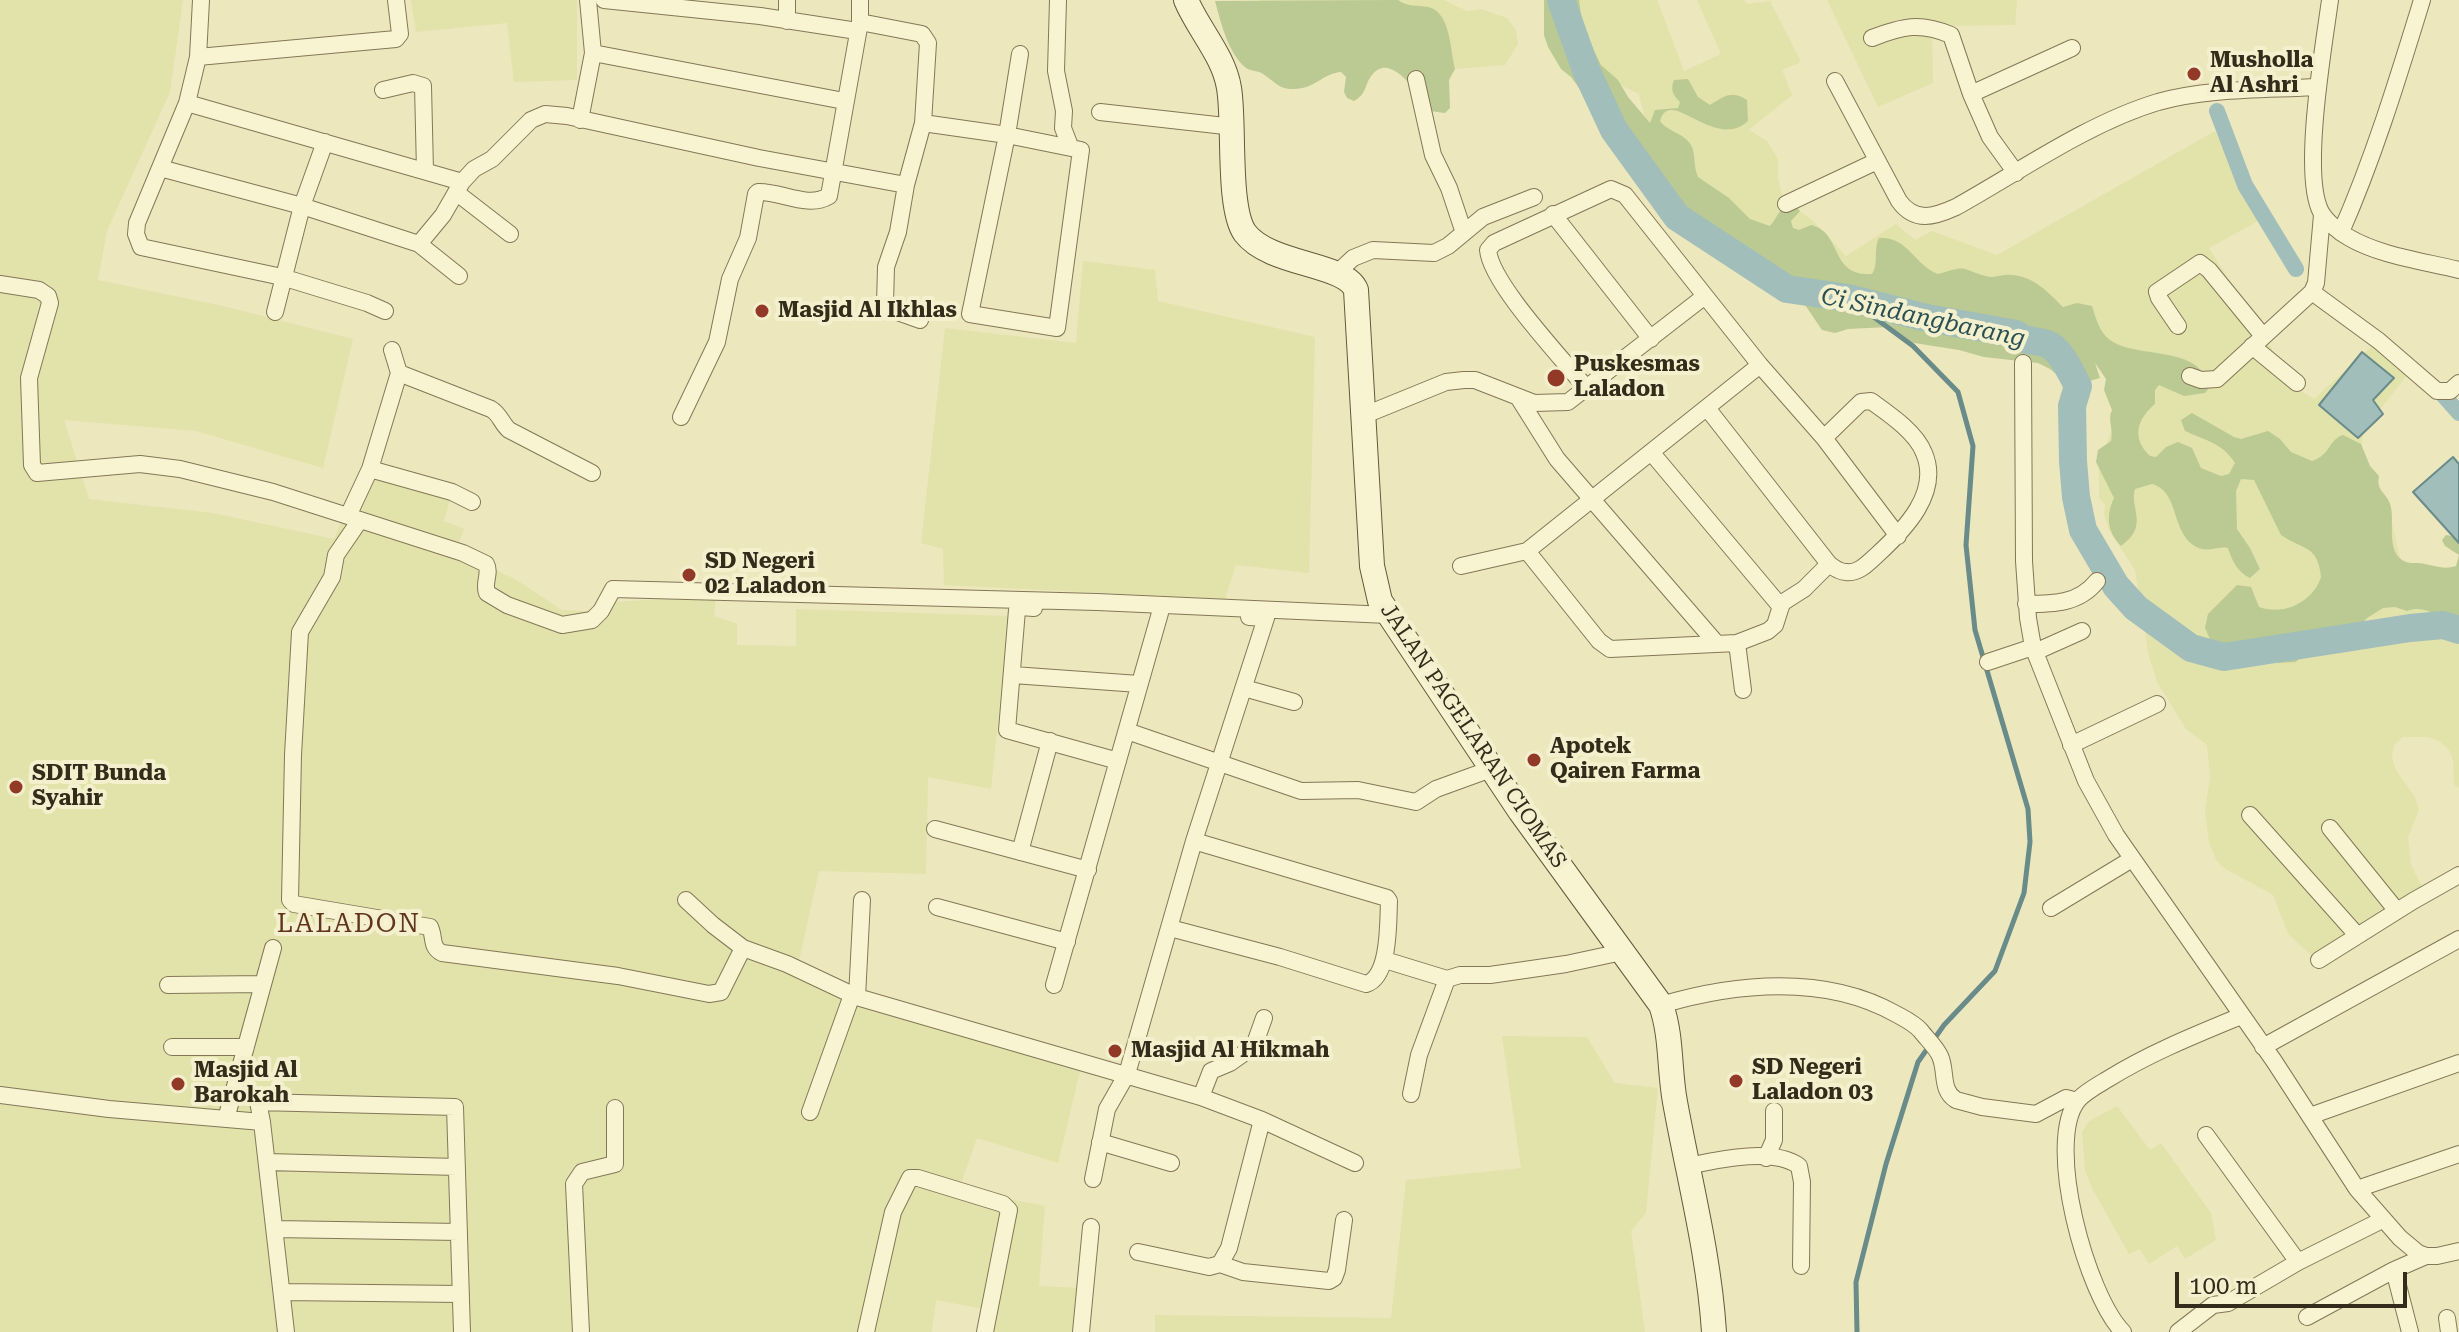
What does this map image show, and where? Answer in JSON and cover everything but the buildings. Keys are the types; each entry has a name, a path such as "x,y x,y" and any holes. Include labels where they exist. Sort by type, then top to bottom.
{"main road":[{"path":"1186,0 1229,83 1237,213 1246,234 1270,252 1337,273"},
{"name":"JALAN PAGELARAN CIOMAS","path":"1337,273 1352,280 1356,290 1372,566 1378,595 1388,615 1491,769 1661,1005 1667,1021 1674,1099 1710,1285 1714,1332"}],"street":[{"path":"201,0 198,57 187,103 137,223 136,234 141,247 282,277 385,311"},
{"path":"198,57 396,39 400,34 396,0"},
{"path":"580,120 593,53 588,0"},
{"path":"604,0 787,21 912,31 926,37 923,123 906,185 898,232 886,267 883,295 885,304 892,310 920,320"},
{"path":"787,0 787,21"},
{"path":"681,417 717,342 730,279 748,238 756,194 770,192 818,201 829,196 860,0"},
{"path":"1058,0 1056,71 1064,111 1063,128 1070,146"},
{"path":"2190,376 2201,380 2217,379 2312,292 2316,283 2322,215 2316,199 2314,164 2317,87 2330,0"},
{"path":"2341,232 2378,143 2422,0"},
{"path":"1872,38 1890,31 1921,26 1951,35 1990,137 2016,173"},
{"path":"1971,94 2072,48"},
{"path":"593,53 844,101"},
{"path":"923,123 1007,135 1081,150 1057,328 970,314 1007,135 1020,54"},
{"path":"1416,79 1433,155 1449,188 1464,233"},
{"path":"1835,81 1905,210 1924,217 1946,212 2117,117 2160,102 2213,93 2317,87"},
{"path":"383,90 413,83 423,86 425,171"},
{"path":"187,103 425,171 459,187 510,234"},
{"path":"1100,112 1234,127"},
{"path":"419,244 474,169 492,159 538,115 557,115 906,185"},
{"path":"275,312 302,206 325,142"},
{"path":"1786,204 1877,161"},
{"path":"160,168 302,206 419,244 459,276"},
{"path":"1587,389 1505,286 1488,255 1489,247 1553,214 1617,189 1625,195 1760,365 1824,438 1898,536"},
{"path":"1337,273 1346,263 1365,253 1390,249 1426,255 1448,246 1483,217 1534,197"},
{"path":"1553,214 1651,339"},
{"path":"2322,215 2341,232 2377,250 2459,270"},
{"path":"2178,326 2157,292 2200,263 2209,270 2258,341 2297,383"},
{"path":"0,284 39,290 48,296 50,303 29,378 32,465 37,473 140,464 180,469 273,492 463,553 486,564 489,569 484,586 487,593 507,605 562,625 592,620 601,611 613,589 1097,602 1388,615"},
{"path":"2312,292 2379,341 2437,391 2450,391 2459,383"},
{"path":"1365,415 1446,382 1475,380 1534,403 1568,402 1705,296"},
{"path":"392,350 399,373 370,469 354,518 336,555 332,577 300,632 293,755 290,900 294,904 430,927 433,944 442,953 618,976 709,994 721,992 743,948"},
{"path":"2023,363 2026,604 2034,650 2086,781 2132,859 2357,1189 2400,1238 2426,1256"},
{"path":"1461,566 1527,551 1760,365"},
{"path":"399,373 491,409 498,413 509,430 592,473"},
{"path":"1518,396 1557,459 1717,644"},
{"path":"1707,408 1829,564 1847,573 1856,571 1898,536 1917,510 1926,484 1926,458 1918,441 1878,406 1866,401 1824,438"},
{"path":"1651,452 1781,607"},
{"path":"370,469 452,492 472,502"},
{"path":"1527,551 1604,646 1610,649 1737,643 1768,631 1778,618 1781,607 1829,564"},
{"path":"2026,604 2062,603 2088,591 2097,581"},
{"path":"1093,1179 1107,1109 1127,1074 1194,841 1266,618 1020,607 1017,610 1007,730 1118,761"},
{"path":"1054,985 1160,613"},
{"path":"1988,662 2034,650 2082,631"},
{"path":"1737,643 1743,690"},
{"path":"1013,675 1139,684"},
{"path":"1244,688 1294,702"},
{"path":"2071,745 2157,704"},
{"path":"1127,731 1301,791 1358,790 1416,802 1436,789 1491,769"},
{"path":"1020,852 1050,741"},
{"path":"2250,815 2357,935"},
{"path":"2330,828 2397,911"},
{"path":"935,829 1088,870"},
{"path":"1170,928 1366,984 1375,979 1385,960 1387,898 1194,841"},
{"path":"2051,908 2132,859"},
{"path":"2319,960 2459,875"},
{"path":"686,900 743,948 787,964 855,996 1201,1097 1262,1120 1355,1163"},
{"path":"810,1112 855,996 862,900"},
{"path":"937,907 1067,942"},
{"path":"2263,1047 2459,940"},
{"path":"226,1119 273,948"},
{"path":"1385,960 1447,979 1576,962 1622,952"},
{"path":"1411,1094 1419,1055 1447,979"},
{"path":"168,985 263,984"},
{"path":"1661,1005 1728,990 1758,987 1777,986 1850,994 1880,1005 1912,1023 1942,1059 1948,1092 1956,1100 2030,1114 2042,1112 2066,1098 2077,1101"},
{"path":"2123,1332 2093,1285 2075,1229 2067,1163 2068,1133 2077,1101 2127,1067 2241,1016"},
{"path":"1201,1097 1211,1071 1230,1063 1254,1046 1264,1018"},
{"path":"172,1047 246,1047"},
{"path":"2310,1116 2459,1063"},
{"path":"0,1095 109,1109 262,1122"},
{"path":"231,1100 455,1107 462,1332"},
{"path":"258,1102 286,1332"},
{"path":"581,1332 574,1184 582,1172 615,1164 615,1108"},
{"path":"1766,1158 1774,1140 1774,1111"},
{"path":"1220,1264 1229,1248 1262,1120"},
{"path":"2206,1135 2298,1262"},
{"path":"1100,1142 1171,1163"},
{"path":"2357,1189 2459,1154"},
{"path":"1688,1166 1728,1157 1794,1162 1800,1169 1801,1266"},
{"path":"267,1162 457,1167"},
{"path":"866,1332 893,1212 910,1178 1003,1204 1009,1210 985,1332"},
{"path":"1138,1252 1209,1267 1220,1264 1243,1272 1329,1281 1337,1270 1344,1220"},
{"path":"2178,1332 2213,1305 2228,1303 2298,1262 2382,1220"},
{"path":"1081,1332 1091,1227"},
{"path":"275,1229 459,1232"},
{"path":"2307,1317 2426,1256 2459,1251"},
{"path":"2394,1270 2410,1332"},
{"path":"282,1292 461,1294"}],"green space":[{"path":"0,0 183,0 170,92 107,231 98,280 223,306 353,339 323,468 196,431 64,420 89,499 213,513 334,539 362,472 451,496 444,521 464,529 456,552 515,579 562,610 585,611 612,602 716,596 714,616 737,624 737,645 796,646 796,609 1009,616 991,789 928,777 926,874 819,871 797,970 1081,1067 1058,1163 977,1138 959,1189 1045,1206 1039,1286 1081,1288 1076,1332 987,1332 994,1311 936,1300 932,1332 0,1332"},
{"path":"411,0 577,0 577,80 514,82 507,23 416,32"},
{"path":"1258,0 1444,0 1467,11 1481,9 1507,18 1516,30 1518,44 1505,65 1455,69"},
{"path":"1398,0 1436,10 1445,24 1455,69 1449,80 1450,108 1445,113 1430,111 1404,78 1388,68 1372,75 1354,101 1347,98 1344,92 1346,77 1341,72 1302,88 1280,86 1240,62 1226,37 1215,1"},
{"path":"1544,0 1579,0 1583,28 1601,65 1618,80 1650,123 1655,110 1678,108 1680,102 1672,90 1674,80 1688,79 1698,97 1710,105 1732,95 1747,100 1748,121 1735,128 1721,129 1673,110 1665,112 1660,121 1691,145 1698,177 1729,198 1750,219 1770,226 1782,209 1795,205 1800,211 1791,221 1793,228 1799,230 1811,225 1821,229 1842,262 1858,273 1872,274 1879,238 1904,246 1938,274 1963,269 1989,277 2011,275 2026,278 2063,307 2077,303 2092,306 2101,329 2110,340 2136,350 2181,358 2194,364 2204,374 2209,388 2205,393 2184,396 2159,385 2155,390 2155,404 2140,422 2138,436 2150,456 2156,457 2166,447 2178,442 2192,448 2201,468 2221,476 2229,474 2235,463 2225,451 2185,431 2181,420 2192,413 2241,439 2268,431 2291,452 2312,461 2323,455 2334,440 2343,435 2361,444 2390,504 2393,544 2399,558 2408,563 2448,568 2456,566 2459,555 2459,627 2421,609 2383,608 2353,632 2318,637 2296,662 2277,663 2210,639 2205,628 2208,614 2237,585 2251,587 2259,607 2278,610 2304,600 2321,577 2313,553 2281,535 2254,480 2241,479 2236,491 2237,529 2260,569 2250,578 2238,569 2228,548 2202,549 2192,544 2184,536 2168,496 2152,484 2135,489 2137,524 2130,538 2121,546 2109,523 2114,498 2096,462 2098,450 2111,441 2112,410 2104,390 2106,379 2095,363 2100,378 2071,386 2038,363 1984,357 1908,342 1888,327 1848,329 1835,333 1822,330 1801,299 1789,290 1739,271 1718,256 1691,213 1632,161 1622,137 1561,69 1548,47 1544,35"},
{"path":"1574,0 1657,0 1684,71 1721,54 1697,0 1744,0 1747,4 1770,1 1801,62 1782,70 1792,95 1749,130 1767,141 1778,159 1778,179 1783,199 1812,220 1846,256 1896,224 1915,240 1932,231 1997,255 2215,131 2258,221 2209,248 2297,389 2314,399 2375,343 2411,370 2363,431 2361,458 2393,527 2402,567 2459,589 2459,789 2454,784 2453,760 2449,750 2440,742 2428,737 2403,737 2394,745 2392,758 2397,772 2415,797 2419,810 2408,837 2411,865 2422,887 2311,955 2289,935 2273,895 2222,867 2216,859 2209,843 2205,811 2210,778 2207,745 2186,729 2158,684 2149,657 2135,570 2109,530 2104,514 2105,505 2099,498 2099,469 2111,431 2113,395 2101,356 1868,299 1722,217 1713,195 1704,190 1645,119 1639,94 1600,72"},
{"path":"1827,0 2017,0 2015,25 1932,26 1933,83 1878,107"},
{"path":"1083,261 1155,270 1158,301 1315,337 1309,573 1236,565 1225,599 944,585 943,549 921,543 945,328 1076,343"},
{"path":"2446,535 2459,537 2459,555 2445,546 2442,540"},
{"path":"1502,1036 1587,1037 1615,1083 1658,1088 1646,1213 1631,1231 1645,1332 1155,1332 1155,1315 1391,1318 1406,1180 1521,1168"},
{"path":"2117,1106 2150,1150 2161,1143 2211,1213 2216,1240 2185,1259 2177,1246 2149,1264 2140,1249 2129,1254 2093,1190 2085,1170 2082,1132 2088,1122"}],"water":[{"path":"2362,352 2394,378 2373,400 2383,414 2358,438 2319,405"},
{"path":"2453,457 2459,464 2459,543 2413,492"}],"waterway":[{"name":"Ci Sindangbarang","path":"1561,0 1586,70 1614,130 1677,217 1787,289 1848,298 1927,318 2016,334 2047,344 2057,351 2078,386 2072,406 2073,461 2083,530 2116,586 2136,608 2191,648 2224,657 2410,628 2443,625 2459,630"},
{"path":"2217,111 2245,185 2296,269"},
{"path":"1848,298 1913,346 1958,392 1973,446 1966,545 1975,630 2028,809 2030,842 2024,893 1995,971 1944,1025 1918,1062 1886,1164 1856,1282 1857,1332"},
{"path":"2443,395 2459,413"}],"place":[{"name":"Musholla Al Ashri","path":"2194,74"},
{"name":"Masjid Al Ikhlas","path":"762,311"},
{"name":"Puskesmas Laladon","path":"1556,378"},
{"name":"SD Negeri 02 Laladon","path":"689,575"},
{"name":"Apotek Qairen Farma","path":"1534,760"},
{"name":"SDIT Bunda Syahir","path":"16,787"},
{"name":"Masjid Al Hikmah","path":"1115,1051"},
{"name":"SD Negeri Laladon 03","path":"1736,1081"},
{"name":"Masjid Al Barokah","path":"178,1084"}],"district":[{"name":"LALADON","path":"349,924"}]}
